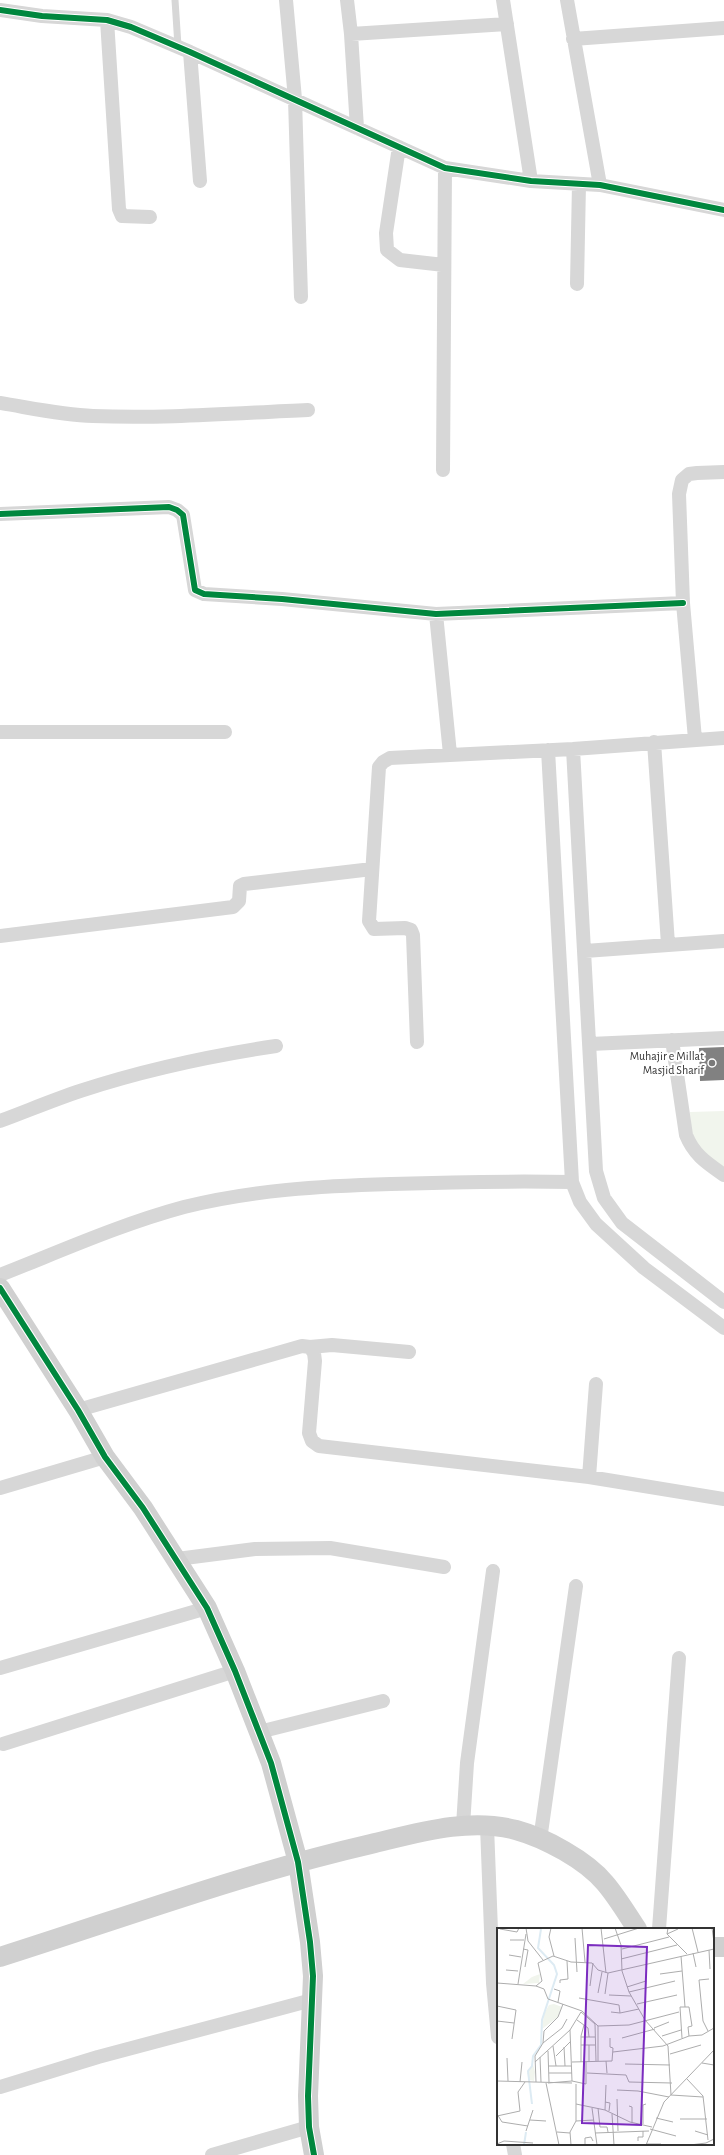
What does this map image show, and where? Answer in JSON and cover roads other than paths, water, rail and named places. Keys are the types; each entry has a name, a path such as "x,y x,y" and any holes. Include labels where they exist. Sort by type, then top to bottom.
{"street":[{"path":"286,0 295,99 301,297"},
{"path":"347,0 351,34 357,128"},
{"path":"503,0 531,181"},
{"path":"567,0 600,185"},
{"path":"0,10 42,16 107,20 131,28 184,49 445,168 531,181 600,185 724,210"},
{"path":"107,20 119,209 122,216 150,217"},
{"path":"351,34 507,24"},
{"path":"573,39 724,28"},
{"path":"184,49 200,181"},
{"path":"399,147 386,234 388,250 400,260 444,264"},
{"path":"443,470 445,168"},
{"path":"577,284 579,184"},
{"path":"0,403 56,413 92,416 146,416 308,410"},
{"path":"695,739 683,602 678,508 682,480 689,474 724,472"},
{"path":"0,514 169,507 177,510 183,515 195,590 204,594 282,599 436,614 683,602"},
{"path":"436,614 450,754"},
{"path":"0,732 225,732"},
{"path":"417,1042 413,935 411,930 405,928 374,929 370,926 369,922 380,767 383,762 390,758 573,749 724,738"},
{"path":"654,742 668,944"},
{"path":"573,749 596,1171 604,1198 622,1223 724,1302"},
{"path":"548,750 572,1182 580,1202 596,1224 644,1268 724,1328"},
{"path":"0,936 233,908 239,901 240,886 244,884 372,869"},
{"path":"585,950 668,944 724,942"},
{"path":"590,1044 724,1038"},
{"path":"672,1040 686,1135 691,1148 699,1157 724,1175"},
{"path":"0,1121 78,1092 126,1077 221,1054 276,1046"},
{"path":"0,1275 129,1223 185,1207 260,1192 337,1185 484,1181 572,1182"},
{"path":"0,1288 78,1410 105,1457 143,1508 207,1608 235,1671 271,1763 298,1862 312,1962 308,2096 309,2127 314,2155"},
{"path":"78,1410 302,1346 310,1347 332,1345 409,1352"},
{"path":"310,1347 315,1361 309,1433 312,1441 319,1446 589,1477 724,1499"},
{"path":"589,1477 596,1384"},
{"path":"0,1488 105,1457"},
{"path":"177,1559 255,1549 324,1548 366,1553 444,1567"},
{"path":"463,1826 467,1763 493,1572"},
{"path":"540,1840 576,1586"},
{"path":"0,1668 207,1608"},
{"path":"659,1928 679,1658"},
{"path":"3,1744 235,1671"},
{"path":"259,1732 383,1701"},
{"path":"0,1957 298,1862 415,1833 463,1826 487,1826 516,1830 540,1840 585,1864 605,1883 636,1928"},
{"path":"487,1826 493,1983 497,2026"},
{"path":"0,2087 98,2058 312,2000"},
{"path":"212,2155 309,2127"},
{"path":"513,2145 515,2155"}],"lane":[{"path":"175,0 184,49"}],"place":[{"name":"Muhajir e Millat Masjid Sharif","path":"712,1063"}]}
